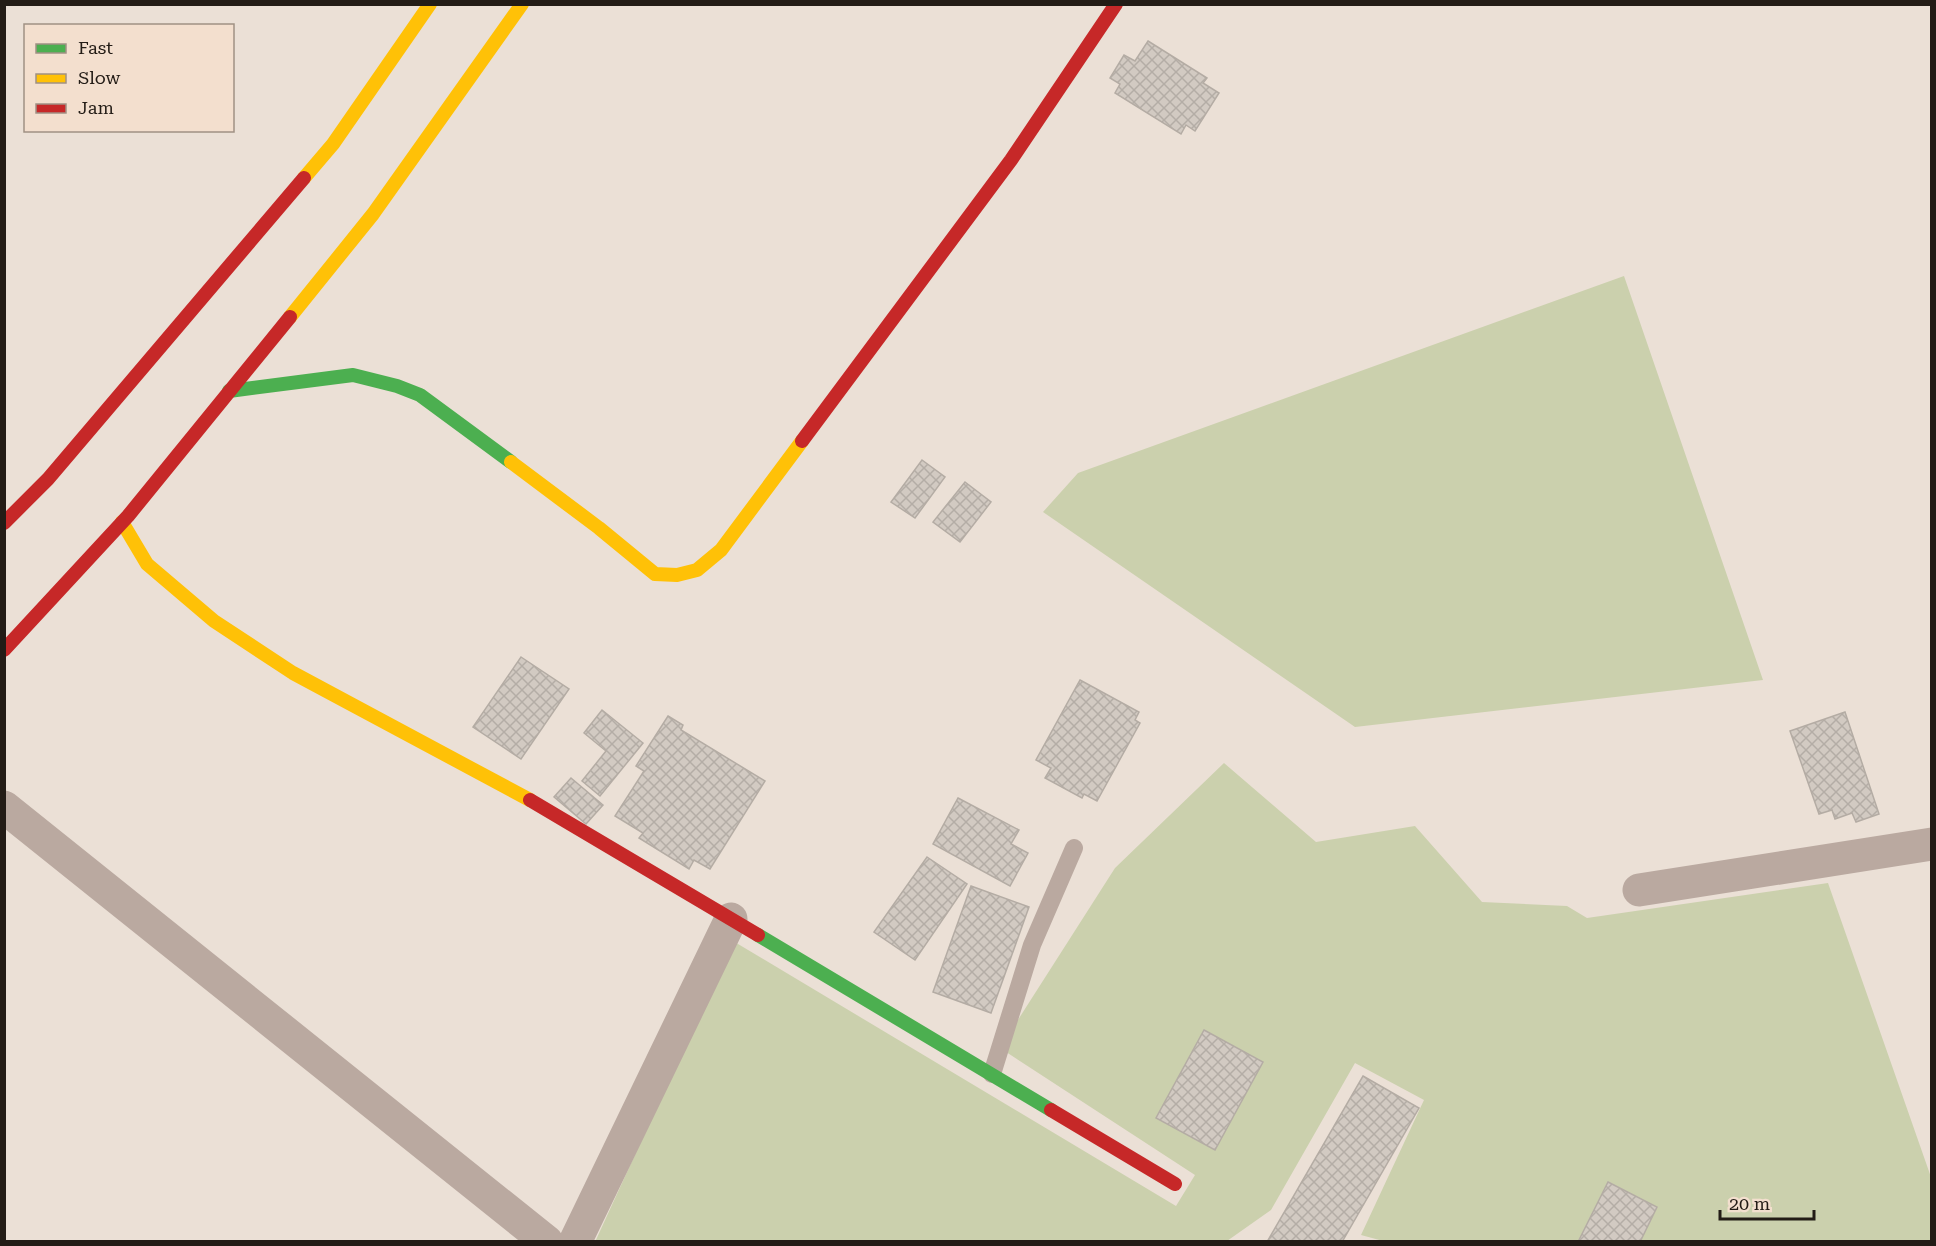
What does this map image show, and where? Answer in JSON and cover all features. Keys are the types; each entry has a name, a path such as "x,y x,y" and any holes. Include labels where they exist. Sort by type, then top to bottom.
{"main road":[{"path":"4,523 48,479 333,144 430,4"},
{"path":"4,650 122,522 373,214 522,4"},
{"path":"229,391 353,375 397,386 420,395 599,528 655,574 677,575 697,570 721,550 983,198 1116,4"},
{"path":"122,522 147,564 214,621 292,673 510,788 1175,1184"}],"street":[{"path":"4,807 547,1242"},
{"path":"1639,890 1932,844"},
{"path":"575,1242 731,919"}],"lane":[{"path":"992,1074 1032,945 1074,848"}],"green space":[{"path":"1624,276 1763,680 1355,727 1043,512 1078,473"},
{"path":"1224,763 1316,842 1415,826 1482,902 1567,906 1587,918 1828,883 1932,1180 1931,1241 1383,1241 1361,1235 1424,1100 1355,1063 1271,1210 1227,1241 595,1242 733,941 1176,1206 1195,1175 1000,1048 1115,868"}],"building":[{"path":"1148,41 1207,78 1203,83 1219,93 1195,131 1186,125 1181,134 1115,93 1120,84 1110,78 1124,55 1135,61"},
{"path":"922,460 945,477 915,518 891,502"},
{"path":"965,482 991,502 960,542 933,522"},
{"path":"521,657 569,689 521,759 473,727"},
{"path":"1080,680 1139,712 1135,720 1140,723 1097,801 1084,794 1082,798 1045,778 1051,768 1036,760"},
{"path":"602,710 643,743 600,796 582,781 606,751 584,733"},
{"path":"1845,712 1879,814 1856,822 1852,813 1835,819 1832,810 1819,814 1790,731"},
{"path":"668,716 683,725 681,730 765,781 710,869 694,860 689,869 639,838 643,833 615,816 644,771 636,766"},
{"path":"571,778 603,805 586,824 554,797"},
{"path":"958,798 1019,830 1011,844 1028,853 1010,886 933,844"},
{"path":"927,857 967,884 915,960 874,932"},
{"path":"971,886 1029,907 991,1013 933,992"},
{"path":"1204,1030 1263,1062 1215,1150 1156,1118"},
{"path":"1363,1076 1419,1108 1342,1242 1267,1242"},
{"path":"1608,1182 1657,1207 1640,1242 1578,1242"}],"traffic: fast":[{"path":"229,391 353,375 397,386 420,395 511,462"},
{"path":"758,935 1051,1110"}],"traffic: slow":[{"path":"304,178 333,144 430,4"},
{"path":"290,317 373,214 522,4"},
{"path":"511,462 599,528 655,574 677,575 697,570 721,550 802,441"},
{"path":"122,522 147,564 214,621 293,673 530,800"}],"traffic: jam":[{"path":"802,441 1011,160 1116,4"},
{"path":"4,523 48,479 304,178"},
{"path":"4,650 128,516 290,317"},
{"path":"530,800 758,935"},
{"path":"1051,1110 1175,1184"}]}
